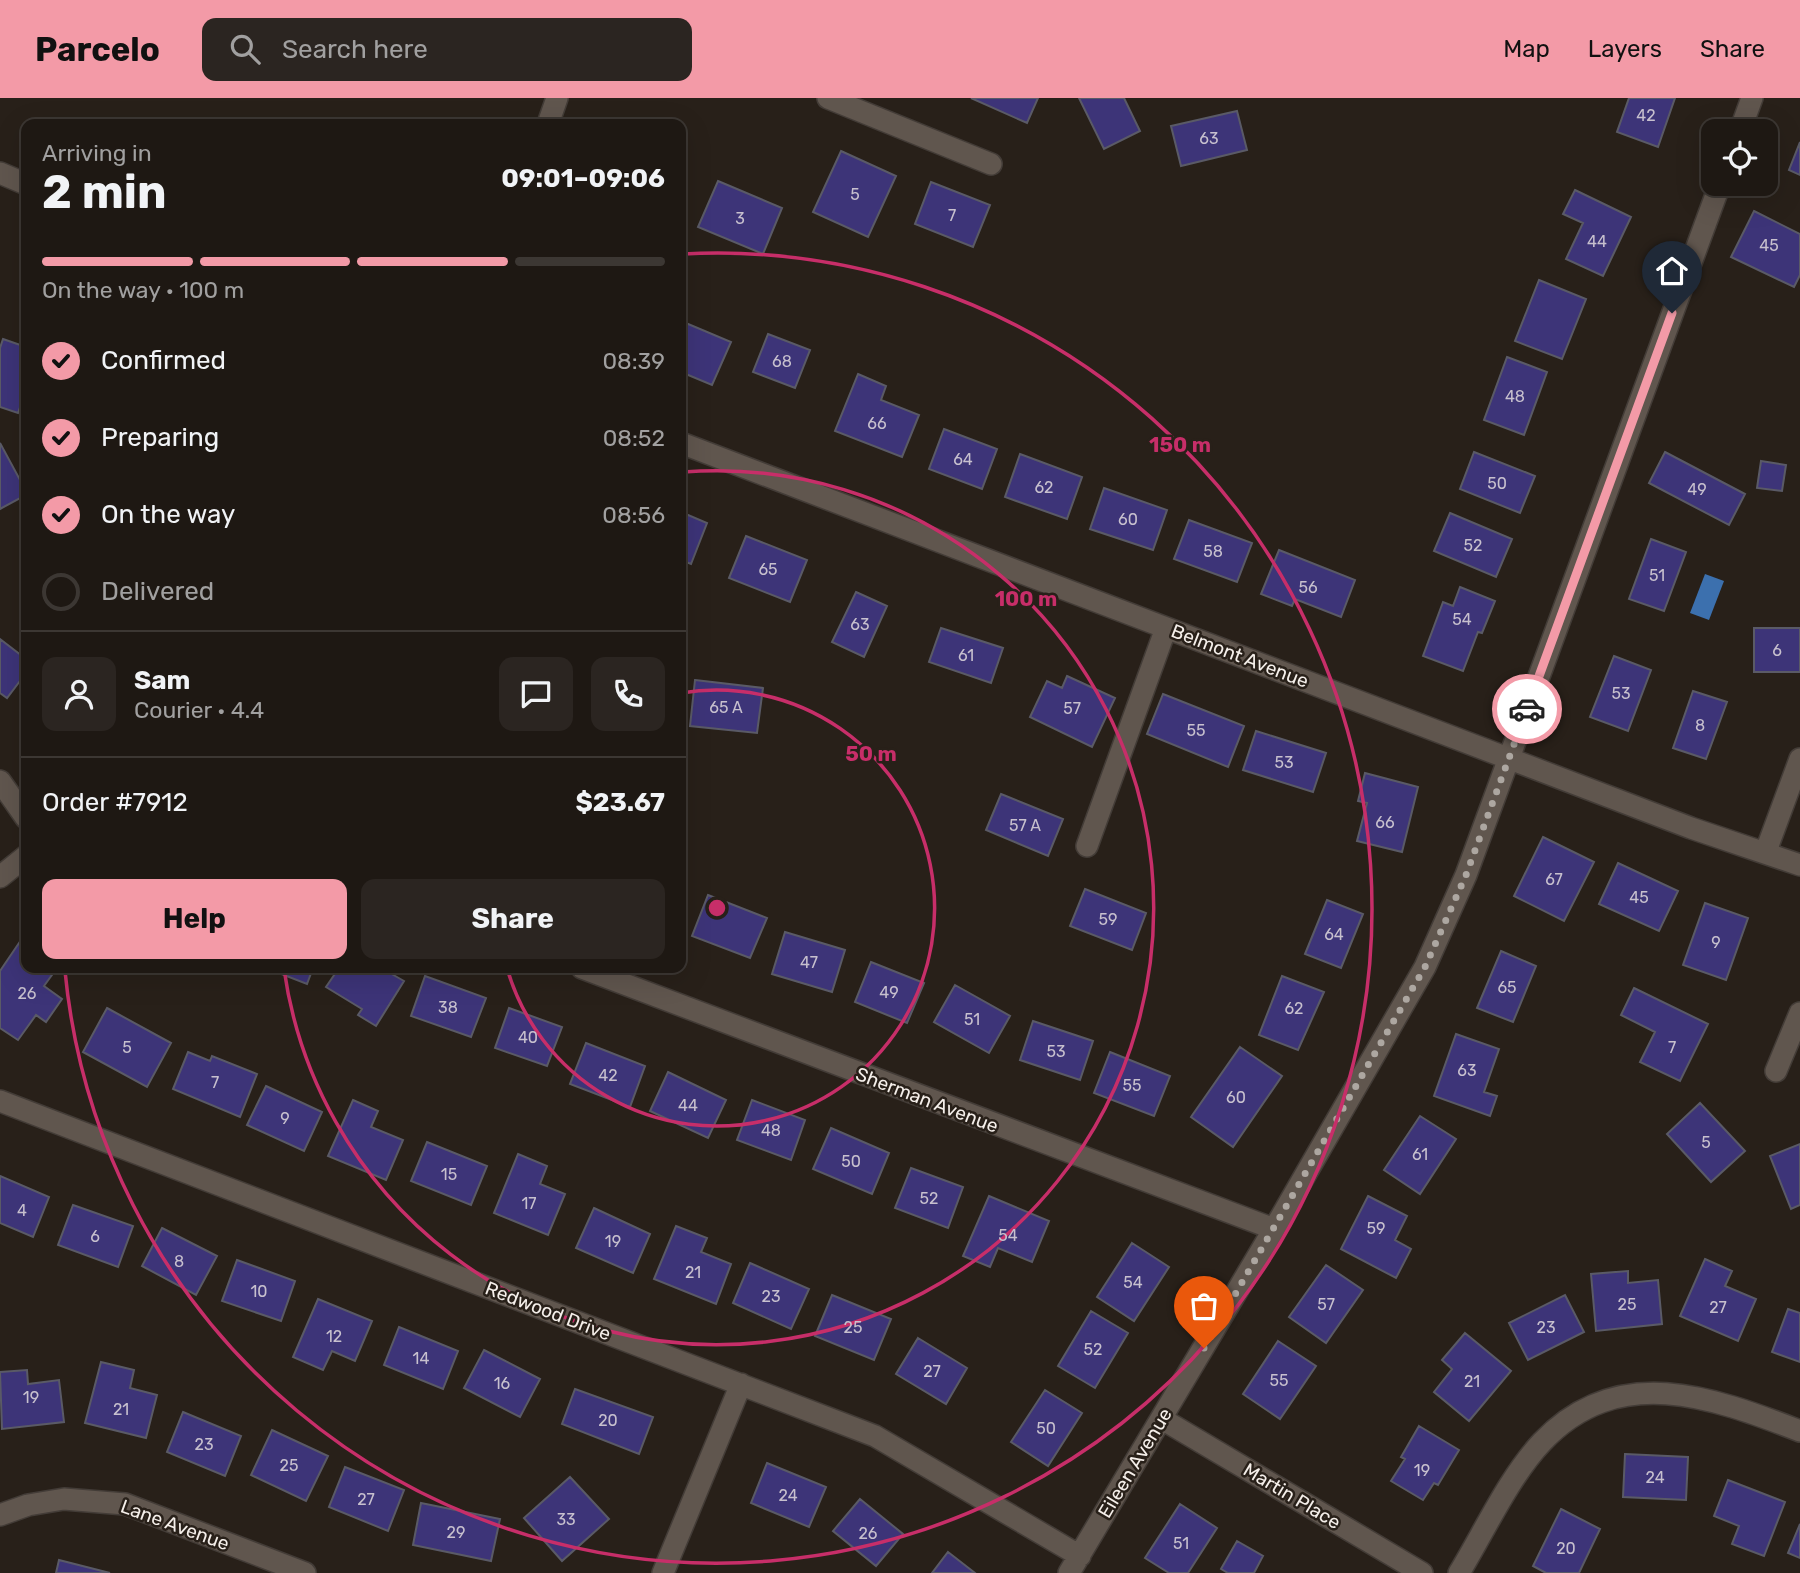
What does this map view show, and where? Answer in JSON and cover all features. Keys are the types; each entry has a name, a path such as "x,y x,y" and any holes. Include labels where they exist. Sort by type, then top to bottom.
{"street":[{"path":"550,119 557,98"},
{"path":"828,98 990,164"},
{"path":"1744,119 1752,98"},
{"path":"0,173 21,182"},
{"name":"Eileen Avenue","path":"1074,1565 1274,1229 1425,967 1466,875 1716,196"},
{"name":"Belmont Avenue","path":"686,445 1691,828 1766,851 1800,865"},
{"path":"1087,846 1166,628"},
{"path":"1766,851 1800,759"},
{"path":"0,781 21,811"},
{"path":"0,877 21,860"},
{"name":"Sherman Avenue","path":"595,973 1274,1229"},
{"path":"1776,1071 1800,1013"},
{"name":"Redwood Drive","path":"0,1101 875,1436 1074,1565"},
{"path":"663,1573 741,1384"},
{"path":"1459,1573 1525,1463 1542,1442 1570,1418 1605,1401 1634,1393 1690,1394 1739,1408 1800,1431"},
{"name":"Martin Place","path":"1162,1419 1422,1573"},
{"name":"Lane Avenue","path":"0,1515 29,1505 64,1499 125,1504 305,1573"}],"water":[{"path":"1705,574 1724,581 1709,620 1690,613"}],"building":[{"path":"971,98 1038,98 1027,123"},
{"path":"1079,98 1124,98 1140,131 1104,149"},
{"path":"1629,98 1675,98 1658,147 1617,132"},
{"path":"1237,111 1247,150 1181,166 1171,126"},
{"path":"1800,142 1800,175 1789,170"},
{"path":"841,151 896,176 868,237 813,212"},
{"path":"718,181 782,208 763,254 698,227"},
{"path":"931,182 990,205 973,247 915,224"},
{"path":"1575,190 1631,217 1603,276 1566,259 1583,223 1563,214"},
{"path":"1754,211 1800,234 1800,275 1794,287 1731,257"},
{"path":"1539,280 1586,299 1562,359 1515,341"},
{"path":"686,323 731,342 712,385 686,374"},
{"path":"768,334 810,350 795,388 753,372"},
{"path":"3,339 21,345 21,404 18,413 0,407 0,348"},
{"path":"1507,357 1547,372 1524,435 1484,420"},
{"path":"858,374 886,386 881,400 919,415 902,457 835,431"},
{"path":"944,429 997,449 982,489 929,469"},
{"path":"0,443 21,482 21,498 0,509"},
{"path":"1474,452 1535,476 1520,513 1460,489"},
{"path":"1665,452 1745,494 1729,525 1649,483"},
{"path":"1020,454 1082,477 1067,519 1005,497"},
{"path":"1761,461 1786,465 1782,491 1757,488"},
{"path":"1104,488 1167,510 1153,550 1090,529"},
{"path":"1450,513 1512,539 1496,577 1434,551"},
{"path":"686,514 707,523 691,564 686,562"},
{"path":"1189,520 1252,543 1237,582 1174,559"},
{"path":"746,536 807,560 790,602 729,578"},
{"path":"1651,539 1686,552 1664,611 1629,599"},
{"path":"1279,550 1355,580 1341,617 1295,599 1292,606 1261,594"},
{"path":"1460,587 1495,601 1482,633 1478,632 1463,671 1423,656 1443,602 1453,606"},
{"path":"856,592 887,606 864,657 832,642"},
{"path":"941,628 1003,648 991,683 929,662"},
{"path":"1754,628 1800,628 1800,672 1754,672"},
{"path":"0,639 21,655 21,680 7,698 0,693"},
{"path":"1614,656 1651,670 1628,731 1590,717"},
{"path":"1067,676 1115,698 1092,747 1030,717 1047,681 1062,688"},
{"path":"695,680 763,688 757,733 690,726"},
{"path":"1693,691 1727,702 1706,759 1673,748"},
{"path":"1163,694 1244,726 1228,767 1147,734"},
{"path":"1256,731 1326,753 1313,792 1243,770"},
{"path":"1365,773 1418,787 1402,852 1357,841 1367,803 1358,801"},
{"path":"1001,794 1063,819 1048,856 986,830"},
{"path":"1543,837 1594,862 1564,921 1514,896"},
{"path":"1618,863 1678,891 1659,931 1599,904"},
{"path":"1085,889 1146,913 1132,950 1070,926"},
{"path":"708,895 767,918 750,958 692,936"},
{"path":"1327,900 1363,914 1341,968 1305,954"},
{"path":"1705,903 1748,918 1726,980 1683,965"},
{"path":"785,932 845,950 832,992 772,974"},
{"path":"21,940 21,973 53,973 44,986 62,999 46,1022 36,1015 18,1040 0,1028 0,971"},
{"path":"1501,951 1536,966 1513,1022 1477,1008"},
{"path":"871,962 924,983 907,1023 855,1002"},
{"path":"279,973 311,973 307,984"},
{"path":"336,973 390,973 404,981 376,1026 358,1015 362,1009 326,987"},
{"path":"425,976 486,998 471,1037 411,1016"},
{"path":"1282,976 1324,992 1298,1050 1259,1035"},
{"path":"955,985 1010,1016 989,1053 934,1022"},
{"path":"1634,988 1708,1024 1680,1081 1640,1062 1655,1032 1621,1015"},
{"path":"107,1008 171,1043 147,1087 83,1052"},
{"path":"509,1008 562,1027 547,1066 495,1048"},
{"path":"1033,1021 1093,1041 1080,1080 1020,1060"},
{"path":"1456,1034 1499,1049 1484,1092 1497,1096 1490,1116 1434,1096"},
{"path":"586,1043 645,1066 630,1107 570,1084"},
{"path":"1240,1047 1282,1076 1233,1147 1191,1117"},
{"path":"188,1052 210,1061 212,1056 257,1074 240,1117 173,1089"},
{"path":"1110,1052 1170,1076 1154,1116 1094,1093"},
{"path":"668,1072 726,1100 708,1138 650,1111"},
{"path":"266,1086 322,1112 304,1151 247,1125"},
{"path":"353,1100 378,1111 371,1127 403,1140 386,1180 328,1156"},
{"path":"752,1100 805,1120 791,1160 737,1140"},
{"path":"1700,1103 1745,1151 1711,1182 1667,1134"},
{"path":"1420,1116 1456,1139 1420,1194 1384,1170"},
{"path":"831,1128 889,1153 872,1194 813,1169"},
{"path":"427,1142 487,1166 471,1205 411,1181"},
{"path":"1800,1144 1800,1205 1791,1209 1770,1156"},
{"path":"518,1154 547,1166 540,1184 565,1194 548,1235 494,1213"},
{"path":"911,1168 963,1187 948,1228 895,1208"},
{"path":"0,1176 49,1197 33,1237 0,1223"},
{"path":"989,1196 1049,1221 1032,1262 998,1248 990,1267 963,1256"},
{"path":"1368,1196 1407,1216 1395,1240 1411,1249 1396,1278 1341,1249"},
{"path":"73,1205 133,1226 118,1267 58,1245"},
{"path":"594,1208 650,1234 633,1273 576,1248"},
{"path":"676,1226 707,1238 701,1252 731,1264 716,1304 654,1279"},
{"path":"162,1228 217,1256 196,1295 142,1266"},
{"path":"1132,1243 1169,1267 1134,1321 1097,1297"},
{"path":"1705,1259 1732,1271 1725,1286 1756,1299 1738,1341 1680,1316"},
{"path":"237,1260 295,1281 281,1321 222,1301"},
{"path":"750,1263 809,1289 791,1329 733,1303"},
{"path":"1326,1265 1363,1290 1326,1343 1289,1317"},
{"path":"1628,1271 1628,1283 1658,1280 1662,1324 1596,1331 1591,1274"},
{"path":"832,1295 891,1319 874,1360 815,1336"},
{"path":"1565,1295 1584,1332 1528,1360 1509,1323"},
{"path":"318,1299 372,1321 355,1361 332,1351 323,1370 293,1357"},
{"path":"1788,1309 1800,1313 1800,1362 1772,1352"},
{"path":"1091,1311 1128,1333 1095,1388 1058,1366"},
{"path":"399,1327 458,1351 443,1389 384,1365"},
{"path":"1465,1333 1511,1371 1469,1421 1434,1392 1452,1369 1442,1360"},
{"path":"918,1338 967,1368 946,1404 896,1374"},
{"path":"1278,1341 1316,1366 1280,1419 1243,1394"},
{"path":"484,1350 540,1379 520,1417 464,1388"},
{"path":"101,1362 134,1370 130,1388 157,1395 146,1438 85,1423"},
{"path":"27,1370 28,1384 59,1380 64,1422 2,1429 0,1372"},
{"path":"575,1389 653,1417 639,1454 562,1424"},
{"path":"1045,1390 1082,1413 1048,1466 1011,1442"},
{"path":"183,1412 241,1436 225,1476 167,1452"},
{"path":"1419,1426 1459,1450 1438,1485 1434,1483 1423,1500 1391,1481 1405,1459 1401,1457"},
{"path":"272,1430 328,1456 306,1501 251,1475"},
{"path":"1625,1454 1688,1457 1686,1500 1623,1497"},
{"path":"767,1463 826,1487 809,1527 751,1503"},
{"path":"345,1467 404,1490 388,1531 329,1507"},
{"path":"570,1477 609,1519 562,1561 524,1518"},
{"path":"1728,1480 1785,1502 1764,1556 1732,1544 1739,1526 1714,1516"},
{"path":"860,1499 903,1534 876,1566 833,1531"},
{"path":"421,1503 500,1519 491,1561 413,1545"},
{"path":"1180,1504 1217,1528 1188,1573 1169,1573 1145,1558"},
{"path":"1561,1509 1600,1529 1579,1573 1546,1573 1533,1566"},
{"path":"1800,1524 1800,1558 1788,1553"},
{"path":"1237,1541 1263,1556 1254,1573 1228,1573 1221,1569"},
{"path":"948,1552 975,1573 932,1573"},
{"path":"59,1560 110,1573 56,1573"}],"way so far":[{"path":"1204,1348 1425,967 1466,875 1527,709"}],"route":[{"path":"1527,709 1672,313"}]}
